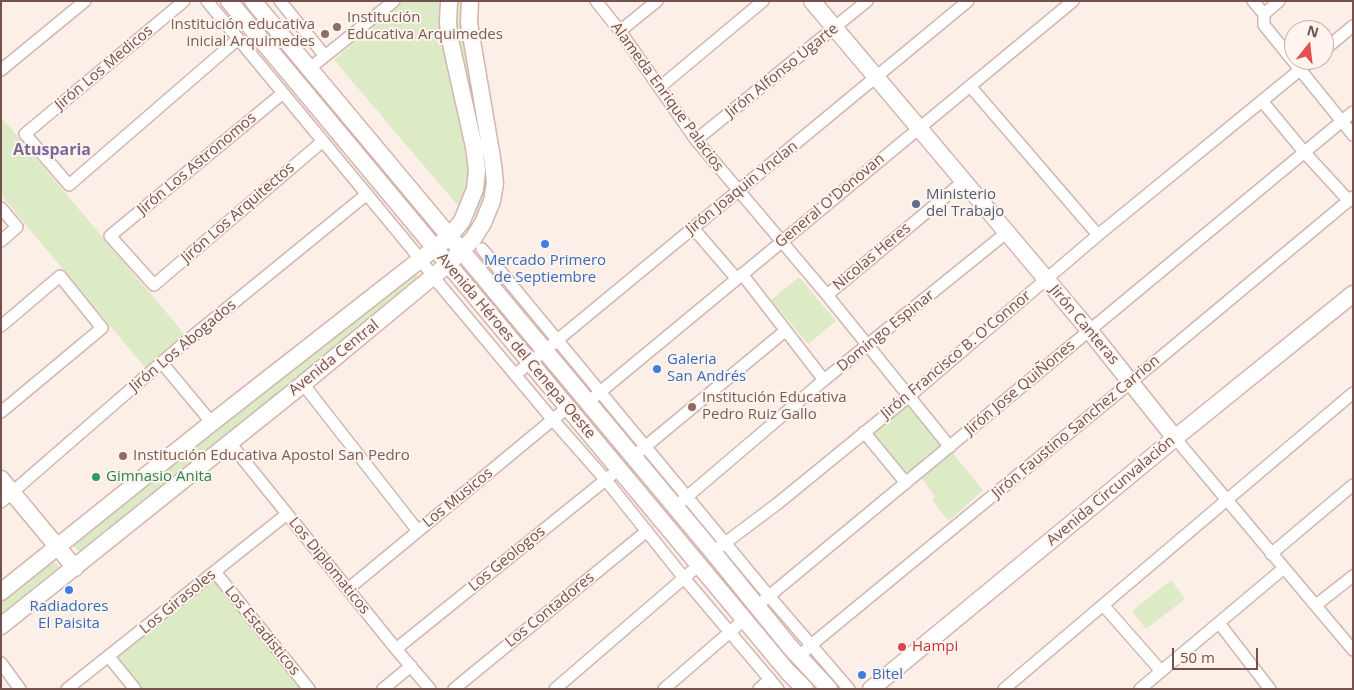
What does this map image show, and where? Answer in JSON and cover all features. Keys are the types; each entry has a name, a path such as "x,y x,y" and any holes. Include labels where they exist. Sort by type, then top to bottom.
{"main road":[{"name":"Avenida Héroes del Cenepa Oeste","path":"229,1 788,672 805,689"},
{"name":"Avenida Héroes del Cenepa Oeste","path":"253,1 632,457 675,507 720,548 763,601 799,657 829,689"},
{"name":"Avenida Central","path":"1,592 449,237 462,221 475,189 477,170 474,147 450,35 448,22 450,1"},
{"name":"Avenida Central","path":"1,626 303,384 448,264 473,239 483,223 492,201 495,183 469,23 470,1"},
{"name":"Jirón Canteras","path":"812,1 1046,279 1175,438"},
{"name":"Avenida Circunvalación","path":"871,689 1353,294"},
{"path":"1,479 7,498 58,547 75,568"}],"street":[{"path":"1,70 84,1"},
{"name":"Jirón Los Medicos","path":"184,1 25,134 69,185 238,39"},
{"path":"207,1 421,259 433,276 553,420 605,479 684,578 778,689"},
{"path":"310,68 394,1"},
{"name":"Alameda Enrique Palacios","path":"596,1 620,31 696,140 827,295 950,447"},
{"path":"620,31 657,1"},
{"path":"660,87 763,1"},
{"name":"Jirón Alfonso Ugarte","path":"696,140 867,1"},
{"name":"Jirón Joaquin Ynclan","path":"515,374 968,1"},
{"name":"General O'Donovan","path":"588,402 1073,1"},
{"path":"1253,1 1264,14 1264,25 1284,50"},
{"path":"1264,14 1279,1"},
{"path":"268,19 284,3 325,56"},
{"path":"1334,42 1353,26"},
{"path":"1300,70 1353,135"},
{"name":"Jirón Francisco B. O'Connor","path":"720,548 908,397 1098,235 1300,70"},
{"path":"970,86 1098,235"},
{"name":"Jirón Los Astronomos","path":"154,285 110,236 283,92"},
{"path":"1262,102 1305,153 1351,199"},
{"name":"Jirón Jose QuiÑones","path":"763,601 1353,112"},
{"name":"Jirón Los Arquitectos","path":"154,285 322,141"},
{"name":"Nicolas Heres","path":"827,295 964,181"},
{"name":"Jirón Los Abogados","path":"7,498 162,363 367,194"},
{"name":"Jirón Faustino Sanchez Carrion","path":"799,657 811,645 1351,199"},
{"path":"1,208 18,227 1,240"},
{"path":"693,228 739,276 824,380"},
{"name":"Domingo Espinar","path":"675,507 824,380 1006,233"},
{"path":"482,249 688,496 720,548"},
{"path":"1,326 60,276 102,328 1,412"},
{"path":"632,457 785,331"},
{"path":"162,363 212,423"},
{"path":"303,384 418,531"},
{"path":"1004,689 1353,393"},
{"name":"Los Musicos","path":"348,589 568,408"},
{"path":"864,432 906,483"},
{"name":"Jirón Canteras","path":"1175,438 1353,650"},
{"name":"Los Diplomaticos","path":"230,443 430,689"},
{"name":"Los Geologos","path":"396,649 619,469"},
{"path":"1272,554 1353,485"},
{"name":"Los Girasoles","path":"68,689 287,514"},
{"name":"Los Contadores","path":"454,689 647,531"},
{"path":"555,689 700,565"},
{"path":"1140,689 1284,568"},
{"name":"Los Estadisticos","path":"215,572 308,689"},
{"path":"1316,605 1353,576"},
{"path":"763,601 811,645 849,689"},
{"path":"1103,605 1161,671"},
{"path":"664,689 744,619"},
{"path":"1219,623 1270,689"},
{"path":"109,657 135,689"},
{"path":"1,663 20,689"},
{"path":"383,689 411,666"},
{"path":"759,689 770,679"}],"green space":[{"path":"402,1 447,1 470,174 467,196 460,208 334,60"},
{"path":"457,1 465,1 491,176 479,219 471,213 477,202 456,36"},
{"path":"1,117 187,337 148,371 1,195"},
{"path":"414,272 421,280 79,552 72,544"},
{"path":"799,277 836,321 808,344 771,300"},
{"path":"908,399 946,446 908,477 869,430"},
{"path":"950,450 983,490 949,521 932,501 935,497 920,476"},
{"path":"53,560 60,568 1,615 1,601"},
{"path":"213,578 302,689 143,689 116,655"},
{"path":"1171,580 1185,599 1146,629 1132,611"}],"place":[{"name":"Institución Educativa Arquimedes","path":"337,27"},
{"name":"Institución educativa inicial Arquimedes","path":"325,34"},
{"name":"Ministerio del Trabajo","path":"916,204"},
{"name":"Mercado Primero de Septiembre","path":"545,244"},
{"name":"Galeria San Andrés","path":"657,369"},
{"name":"Institución Educativa Pedro Ruiz Gallo","path":"692,407"},
{"name":"Institución Educativa Apostol San Pedro","path":"123,456"},
{"name":"Gimnasio Anita","path":"96,477"},
{"name":"Radiadores El Paisita","path":"69,590"},
{"name":"Hampi","path":"902,647"},
{"name":"Bitel","path":"862,675"}],"district":[{"name":"Atusparia","path":"52,150"}]}
